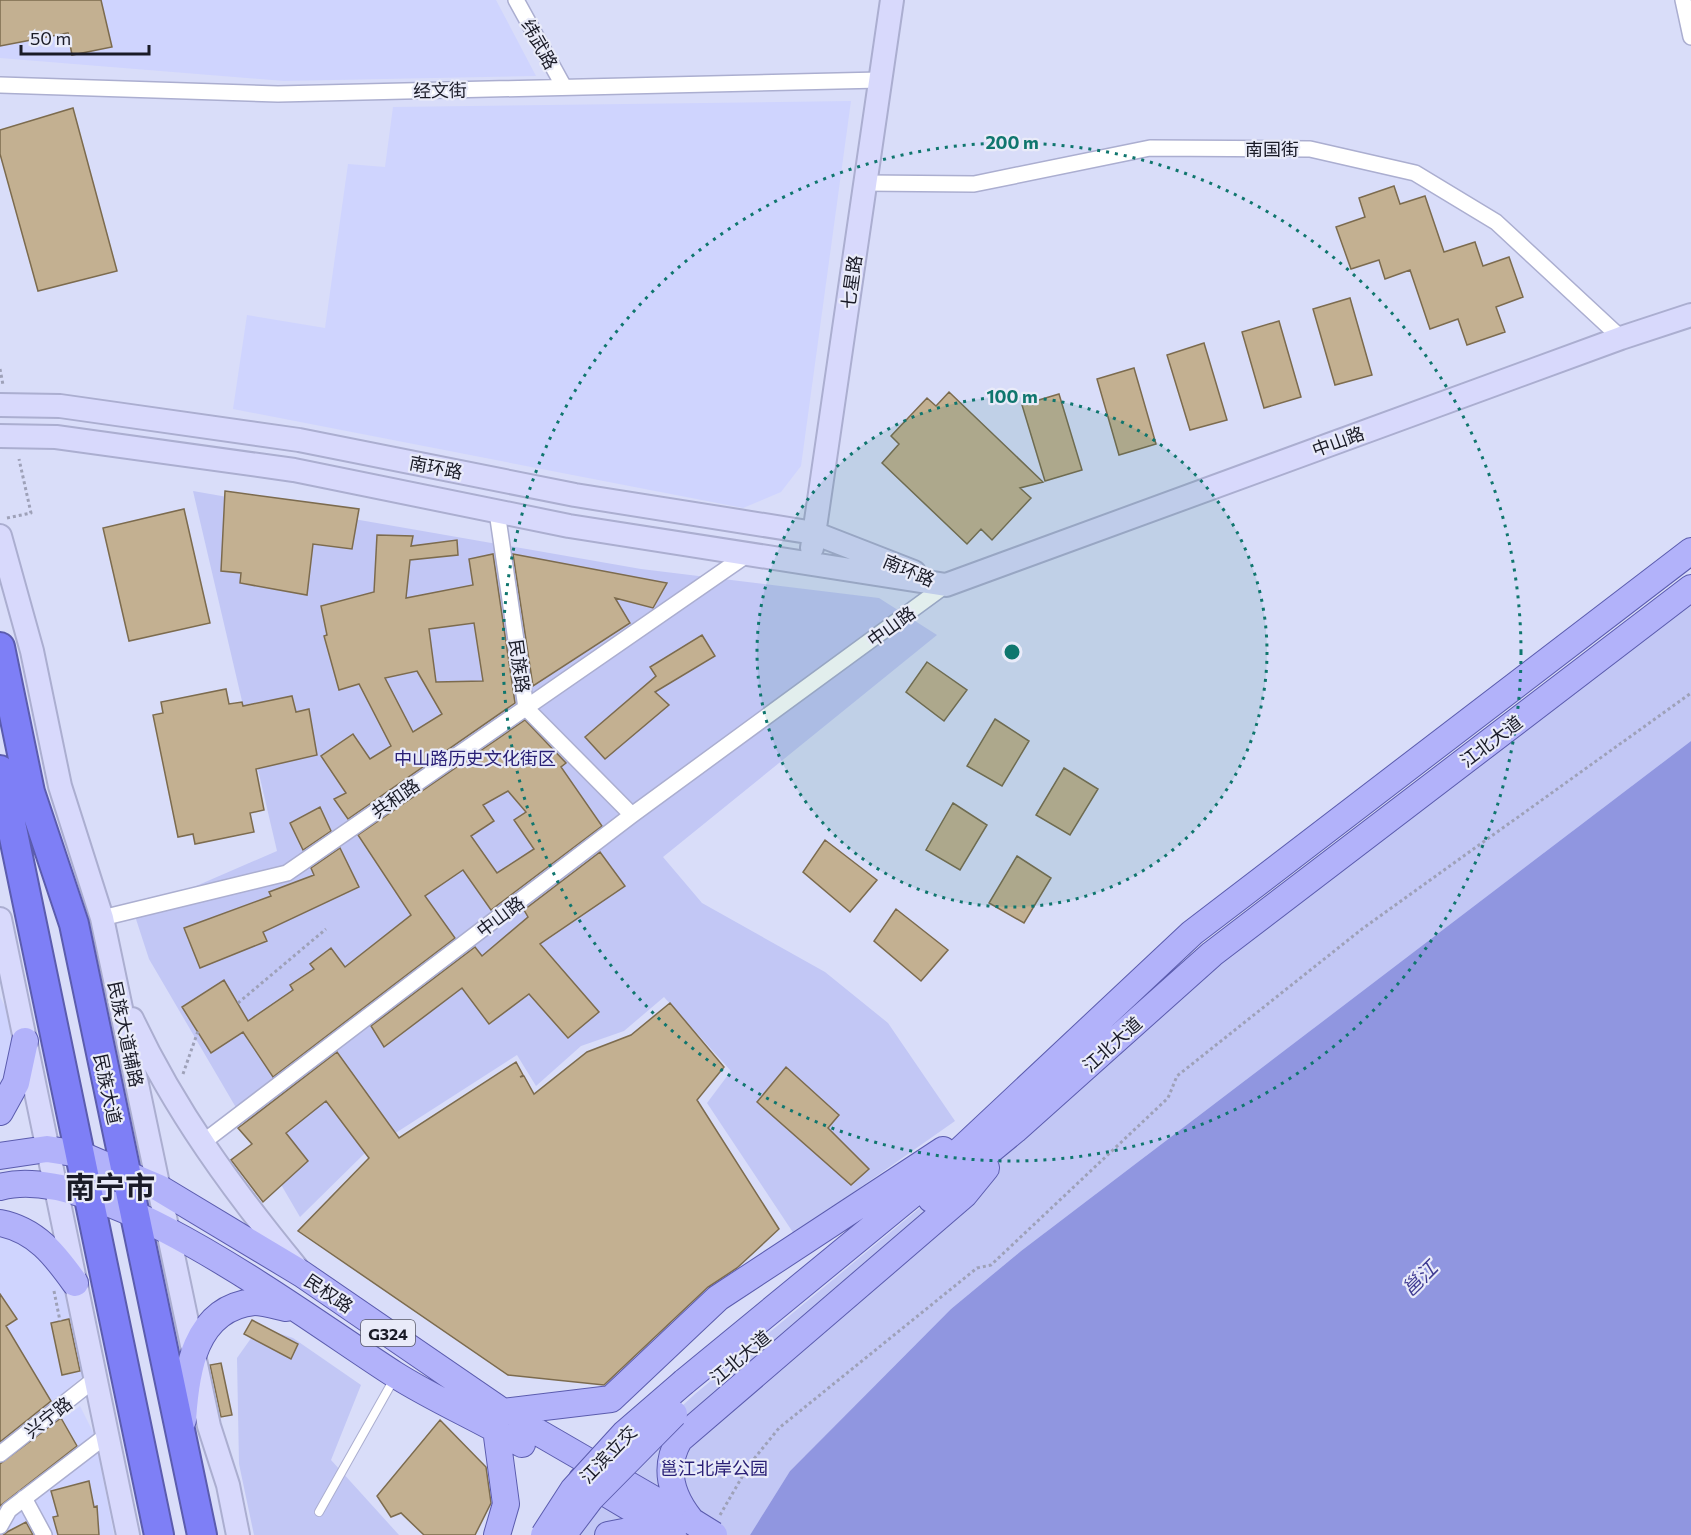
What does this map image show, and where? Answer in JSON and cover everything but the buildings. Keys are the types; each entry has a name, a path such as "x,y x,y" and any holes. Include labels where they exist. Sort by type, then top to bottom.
{"highway":[{"name":"民族大道","path":"0,647 30,792 74,924 202,1535"},
{"path":"0,770 159,1535"}],"main road":[{"name":"七星路","path":"810,564 892,0"},
{"name":"中山路","path":"946,585 1621,338 1691,315"},
{"name":"南环路","path":"2,399 299,440 575,495 814,533 946,585"},
{"name":"南环路","path":"0,435 56,437 294,470 569,526 946,585"},
{"name":"民族大道辅路","path":"0,536 32,651 60,786 102,918 209,1426 228,1485 238,1535"},
{"name":"江北大道","path":"1006,1123 1192,933 1691,551"},
{"name":"江北大道","path":"563,1535 591,1498 644,1441 1006,1123 1212,954 1691,588"},
{"path":"1,930 128,1535"},
{"path":"116,983 156,1071 174,1102 238,1196 302,1274"},
{"path":"0,1112 16,1083 24,1041"},
{"path":"497,1535 506,1503 500,1421 611,1399 718,1298 1006,1123"},
{"path":"684,1528 669,1467 671,1454 679,1440 964,1195 1006,1123"},
{"name":"G324","path":"0,1156 47,1149 79,1154"},
{"name":"民权路","path":"79,1154 126,1172 159,1188 302,1274 500,1421"},
{"name":"G324","path":"0,1187 35,1182 55,1186 88,1195 134,1214"},
{"name":"江北大道","path":"684,1382 923,1195"},
{"name":"民权路","path":"134,1214 168,1231 300,1310 396,1375 500,1421 684,1528"},
{"path":"0,1222 30,1234 51,1250 75,1283"},
{"path":"182,1439 186,1377 193,1351 203,1332 223,1311 255,1302 300,1310"},
{"name":"江滨立交","path":"544,1535 573,1490 625,1434 684,1382"},
{"name":"G324","path":"684,1528 716,1526"},
{"path":"608,1535 639,1529 668,1535"}],"street":[{"name":"纬武路","path":"516,0 564,87"},
{"path":"1683,0 1691,37"},
{"name":"经文街","path":"0,85 278,94 880,80"},
{"name":"南国街","path":"865,183 974,184 1150,148 1310,149 1415,173 1496,222 1621,338"},
{"name":"民族路","path":"498,512 526,708 632,815"},
{"name":"共和路","path":"102,918 287,873 748,554"},
{"name":"中山路","path":"202,1143 632,815 946,585"},
{"name":"兴宁路","path":"0,1454 95,1379"},
{"path":"0,1526 9,1510 107,1435"},
{"path":"24,1498 44,1535"}],"lane":[{"path":"319,1512 396,1375"}],"path":[{"path":"0,369 2,399"},
{"path":"0,520 31,513 19,459"},
{"path":"716,1526 749,1465 779,1428 977,1268 991,1265 1168,1098 1177,1076 1362,928 1691,693"},
{"path":"238,1003 326,929"},
{"path":"174,1102 198,1031"}],"shaded area":[{"path":"0,0 496,0 536,76 284,81 0,58"},
{"path":"851,101 801,466 781,492 743,508 233,409 247,315 325,328 348,164 385,167 393,107"},
{"path":"0,997 7,1010 13,1043 0,1086"},
{"path":"0,1237 10,1237 58,1265 93,1368 0,1445"},
{"path":"80,1406 95,1436 114,1535 0,1535 0,1466"}],"green space":[{"name":"中山路历史文化街区","path":"193,491 641,569 879,598 937,635 663,857 702,903 825,972 888,1023 955,1121 794,1234 707,1103 731,1071 664,997 624,1031 581,1046 536,1086 517,1055 366,1152 300,1217 149,959 134,913 277,851"},
{"name":"邕江北岸公园","path":"1691,588 1691,741 1021,1251 951,1309 790,1471 750,1535 563,1535 644,1441 695,1394 928,1201 1211,954"},
{"path":"259,1327 293,1338 361,1385 331,1460 399,1535 254,1535 239,1464 237,1358"}],"water":[{"name":"邕江","path":"1691,741 1691,1535 750,1535 790,1471 951,1309 1021,1251"}],"district":[{"name":"南宁市","path":"110,1185"}]}
